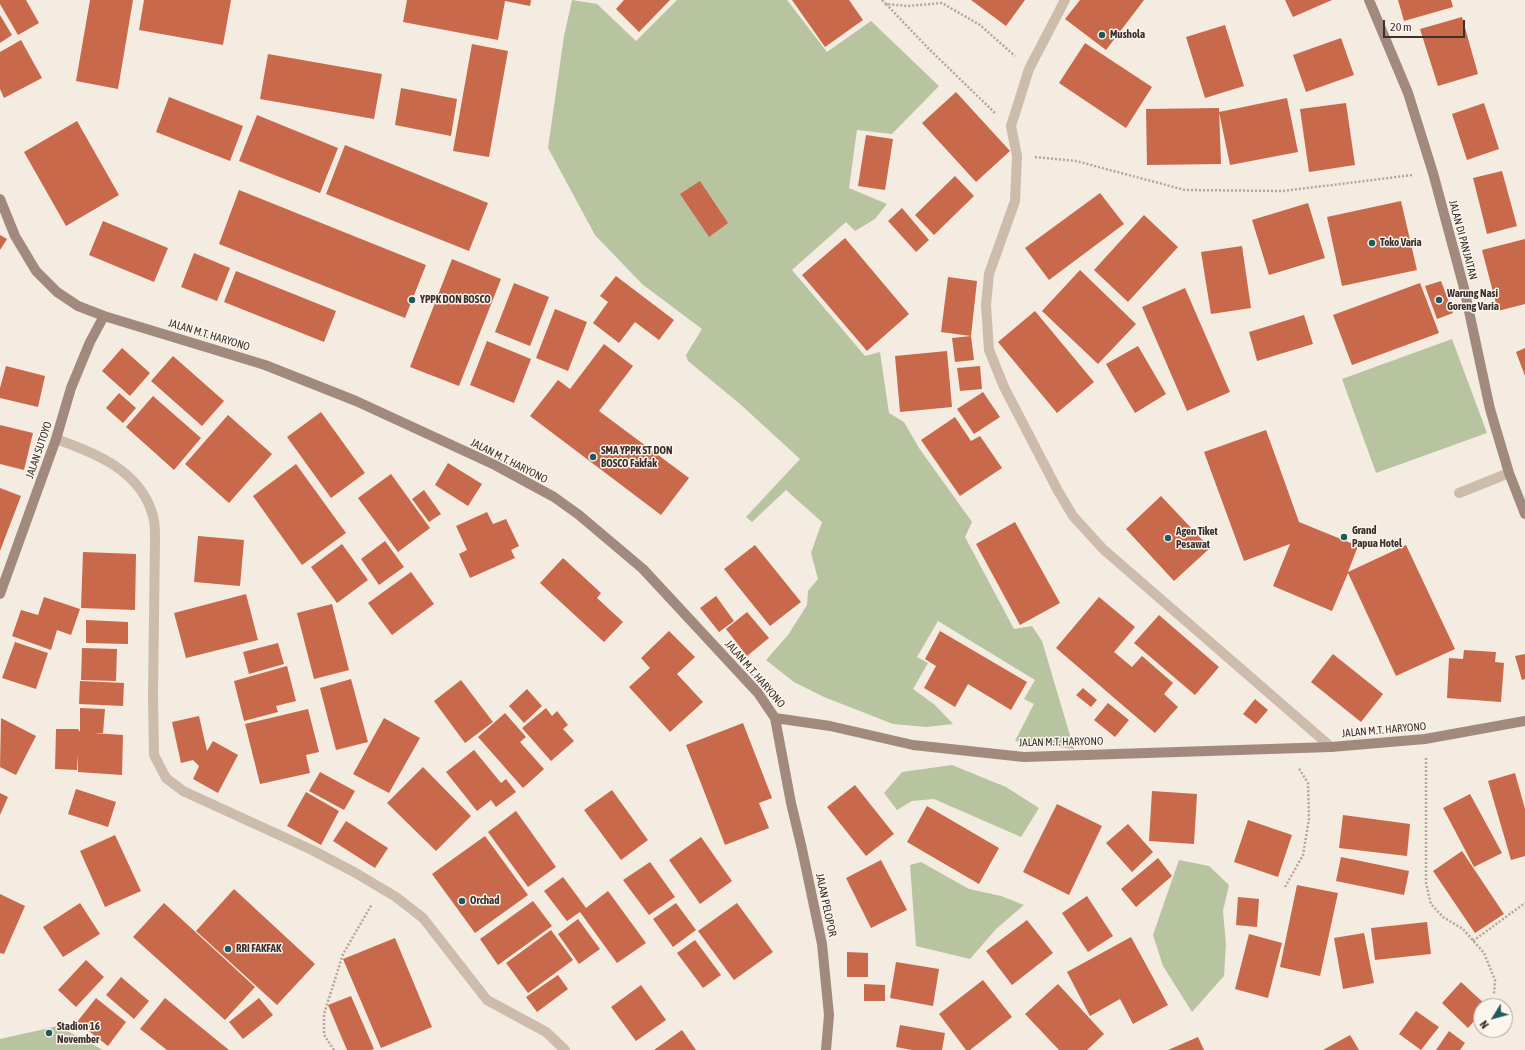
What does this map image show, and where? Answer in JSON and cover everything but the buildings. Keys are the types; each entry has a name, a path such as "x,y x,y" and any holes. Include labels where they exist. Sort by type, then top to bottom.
{"main road":[{"name":"JALAN DI PANJAITAN","path":"1369,0 1408,93 1433,173 1464,288 1490,409 1509,473 1525,514"},
{"name":"JALAN M.T. HARYONO","path":"0,199 15,236 36,271 57,292 78,306 104,316 265,366 356,402 495,465 554,497 590,523 643,569 758,693 775,718 830,726 913,745 1024,756 1287,750 1331,747 1425,739 1525,721"},
{"name":"JALAN SUTOYO","path":"0,594 56,439 71,388 90,342 104,316"},
{"name":"JALAN PELOPOR","path":"775,718 791,803 822,944 830,1015 826,1050"}],"street":[{"path":"1064,0 1029,69 1011,126 1017,156 1015,201 989,274 986,305 990,350 1004,387 1058,492 1073,516 1103,549 1331,747"},
{"path":"56,439 86,449 124,471 146,498 153,517 156,538 152,695 154,754 166,778 183,791 312,850 381,887 423,918 487,1000 546,1032 565,1050"},
{"path":"1459,493 1509,473"}],"path":[{"path":"882,0 982,102 1011,126"},
{"path":"886,4 908,6 942,3 980,25 1029,69"},
{"path":"1017,156 1076,161 1185,190 1283,192 1433,173"},
{"path":"1425,739 1426,883 1431,904 1443,918 1463,929 1484,953 1495,980 1494,994"},
{"path":"1284,887 1302,855 1309,819 1308,783 1287,750"},
{"path":"334,1050 324,1034 324,1014 343,954 381,887"},
{"path":"1473,941 1525,903"}],"green space":[{"path":"572,0 597,4 636,41 677,0 787,0 827,52 871,21 939,86 892,134 857,130 849,188 887,204 875,219 855,231 846,222 792,270 865,356 880,352 889,413 904,422 919,448 972,522 965,537 1014,629 1032,626 1042,641 1074,749 1015,741 1034,704 1024,699 1035,680 938,621 917,657 928,663 913,689 935,705 953,724 926,727 893,724 824,697 794,682 766,660 788,635 807,605 808,591 818,579 811,553 822,522 786,490 752,522 746,517 800,459 740,404 688,361 686,355 702,329 642,284 595,235 548,148 564,36"},
{"path":"1452,339 1487,433 1376,473 1342,379"},
{"path":"952,765 1006,787 1039,808 1021,837 934,799 912,801 897,810 884,793 902,772"},
{"path":"1179,860 1209,866 1229,885 1223,911 1226,944 1224,976 1192,1012 1163,966 1153,935"},
{"path":"921,862 969,889 1001,896 1024,905 996,929 970,959 916,946 910,865"},
{"name":"Stadion 16 November","path":"58,1026 103,1050 0,1050 0,1039"}],"place":[{"name":"Mushola","path":"1102,35"},
{"name":"Toko Varia","path":"1372,243"},
{"name":"YPPK DON BOSCO","path":"412,300"},
{"name":"Warung Nasi Goreng Varia","path":"1439,300"},
{"name":"SMA YPPK ST DON BOSCO Fakfak","path":"593,457"},
{"name":"Grand Papua Hotel","path":"1344,537"},
{"name":"Agen Tiket Pesawat","path":"1168,538"},
{"name":"Orchad","path":"462,901"},
{"name":"RRI FAKFAK","path":"228,949"},
{"name":"Stadion 16 November","path":"49,1033"}]}
